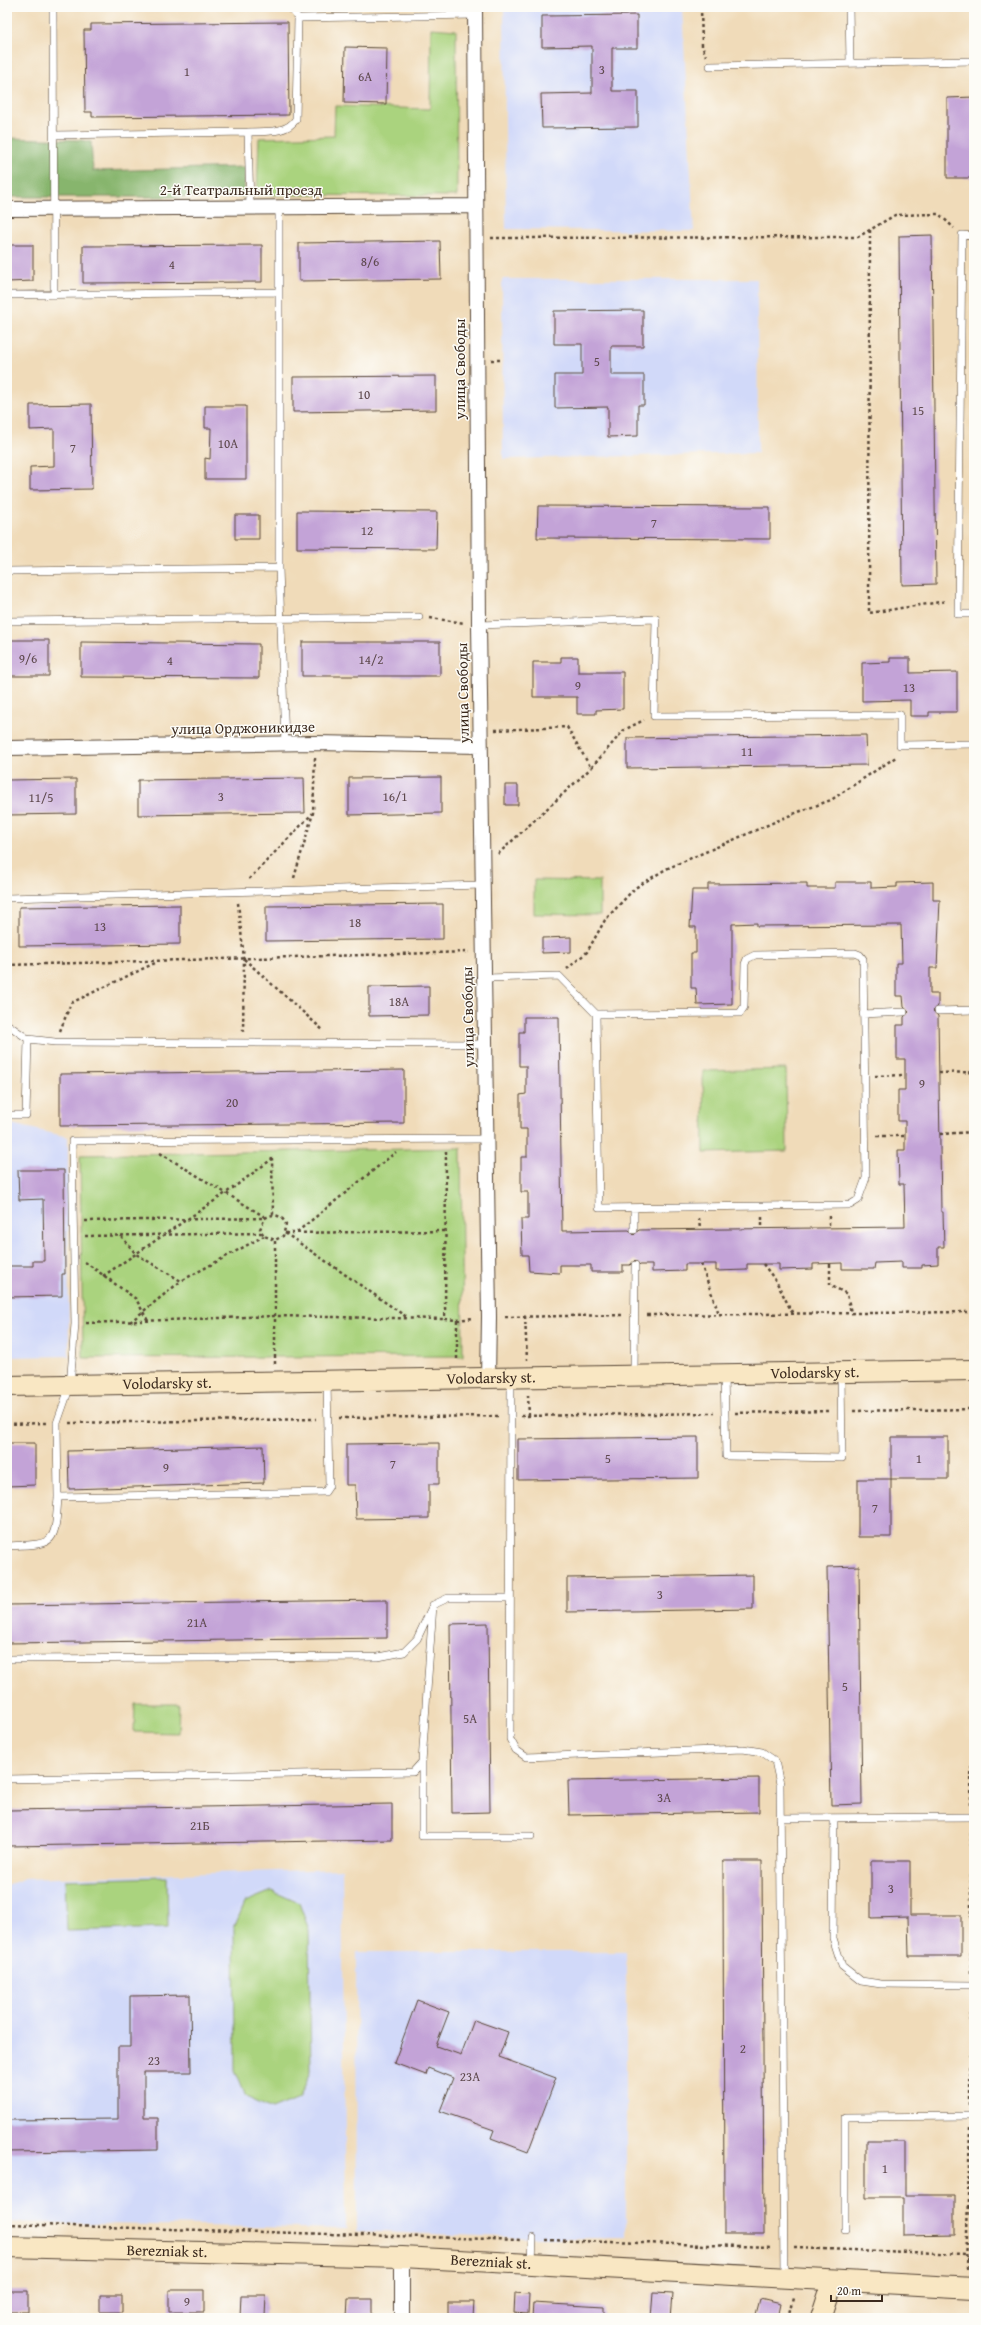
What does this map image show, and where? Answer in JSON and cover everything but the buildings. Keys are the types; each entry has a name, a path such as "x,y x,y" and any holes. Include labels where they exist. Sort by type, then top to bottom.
{"main road":[{"name":"Volodarsky st.","path":"7,1386 456,1380 974,1370"},
{"name":"Berezniak st.","path":"7,2247 402,2258 969,2288"},
{"path":"821,2318 833,2281"}],"street":[{"name":"улица Свободы","path":"475,11 480,746 489,1317 488,1379"},
{"name":"2-й Театральный проезд","path":"7,209 476,206"},
{"name":"улица Орджоникидзе","path":"7,748 315,743 480,746"},
{"path":"402,2258 402,2318"}],"lane":[{"path":"53,7 55,135 54,295"},
{"path":"55,135 248,132 284,130 292,126 296,119 298,18 290,7"},
{"path":"848,7 850,63"},
{"path":"298,18 475,11"},
{"path":"710,66 974,61"},
{"path":"248,132 250,208"},
{"path":"279,207 279,568 285,744"},
{"path":"974,236 962,235 958,599 958,614 974,614"},
{"path":"7,295 279,292"},
{"path":"7,571 279,568"},
{"path":"7,621 420,617"},
{"path":"479,625 656,619 654,716 900,715 900,745 974,744"},
{"path":"7,898 482,885"},
{"path":"484,978 559,976 596,1014 599,1208 850,1205 858,1200 866,1178 863,958 860,955 855,953 755,956 747,959 745,964 744,1007 740,1013 596,1014"},
{"path":"938,1010 974,1010"},
{"path":"863,1014 904,1012"},
{"path":"7,1024 28,1040 55,1042 485,1044"},
{"path":"7,1115 26,1115 28,1040"},
{"path":"7,1546 42,1545 51,1540 56,1531 58,1497 57,1423 70,1386 75,1324 72,1141 486,1139"},
{"path":"634,1208 634,1230"},
{"path":"634,1265 634,1376"},
{"path":"724,1375 726,1456 842,1458 841,1373"},
{"path":"511,1378 510,1739 516,1750 526,1757 744,1749 762,1752 775,1761 780,1784 784,2278"},
{"path":"58,1497 325,1492 329,1486 327,1381"},
{"path":"7,1659 378,1656 404,1652 418,1639 433,1605 448,1598 510,1598"},
{"path":"433,1605 422,1762 422,1836 531,1836"},
{"path":"7,1779 413,1772 422,1762"},
{"path":"780,1818 834,1819 973,1817"},
{"path":"834,1819 834,1938 842,1966 861,1982 881,1984 973,1985"},
{"path":"845,2230 845,2117 972,2116"},
{"path":"532,2265 533,2239"}],"path":[{"path":"701,7 702,46 710,66"},
{"path":"476,238 858,237 895,215 939,214 962,235"},
{"path":"870,230 869,613 958,599"},
{"path":"420,617 479,625"},
{"path":"482,869 591,768 624,730 654,716"},
{"path":"480,730 567,727 591,768"},
{"path":"290,890 313,813 315,743"},
{"path":"559,976 587,952 604,920 635,888 666,870 793,814 831,800 915,745"},
{"path":"243,1044 244,959 237,892 313,813"},
{"path":"7,965 484,952"},
{"path":"244,959 338,1043"},
{"path":"55,1042 72,1003 159,961"},
{"path":"939,1073 974,1072"},
{"path":"864,1076 905,1075"},
{"path":"940,1134 974,1132"},
{"path":"865,1136 905,1136"},
{"path":"297,1233 412,1139"},
{"path":"446,1139 446,1319"},
{"path":"140,1140 265,1218"},
{"path":"103,1276 226,1193 272,1159 273,1215"},
{"path":"73,1222 265,1218 273,1215 284,1220 285,1233"},
{"path":"265,1218 261,1225 261,1233 264,1236 276,1240"},
{"path":"276,1240 285,1233 446,1231"},
{"path":"148,1321 136,1299 84,1262 74,1236 261,1233"},
{"path":"285,1233 408,1318"},
{"path":"121,1235 136,1254 181,1281"},
{"path":"130,1322 181,1281 264,1236"},
{"path":"275,1382 274,1316 276,1240"},
{"path":"701,1264 719,1314"},
{"path":"764,1264 776,1281 793,1314"},
{"path":"830,1264 830,1285 847,1294 851,1313"},
{"path":"75,1324 274,1316 457,1320 489,1317 974,1312"},
{"path":"456,1380 457,1320"},
{"path":"7,1424 974,1409"},
{"path":"969,2288 966,2254 972,2116 973,1817 970,1721 974,1422"},
{"path":"7,2224 533,2239 966,2254"},
{"path":"966,2259 974,2259"}],"shaded area":[{"path":"504,7 682,7 694,231 506,229"},
{"path":"502,279 757,279 758,453 503,459"},
{"path":"7,1123 68,1137 69,1356 7,1357"},
{"path":"342,1869 346,2229 7,2222 7,1885 23,1879"},
{"path":"356,1952 626,1952 626,2238 533,2238 357,2231"}],"green space":[{"path":"431,28 456,30 457,196 257,195 259,138 334,136 335,106 430,109"},
{"path":"7,138 81,140 91,142 93,171 245,167 244,197 7,197"},
{"path":"534,880 600,881 600,915 534,914"},
{"path":"786,1069 787,1151 704,1153 703,1071"},
{"path":"461,1148 463,1356 83,1358 80,1155"},
{"path":"135,1704 179,1704 178,1733 134,1732"},
{"path":"167,1877 168,1928 67,1931 65,1880"},
{"path":"272,1891 299,1903 309,1930 311,2072 299,2098 272,2109 246,2097 235,2070 234,1928 245,1902"}]}
